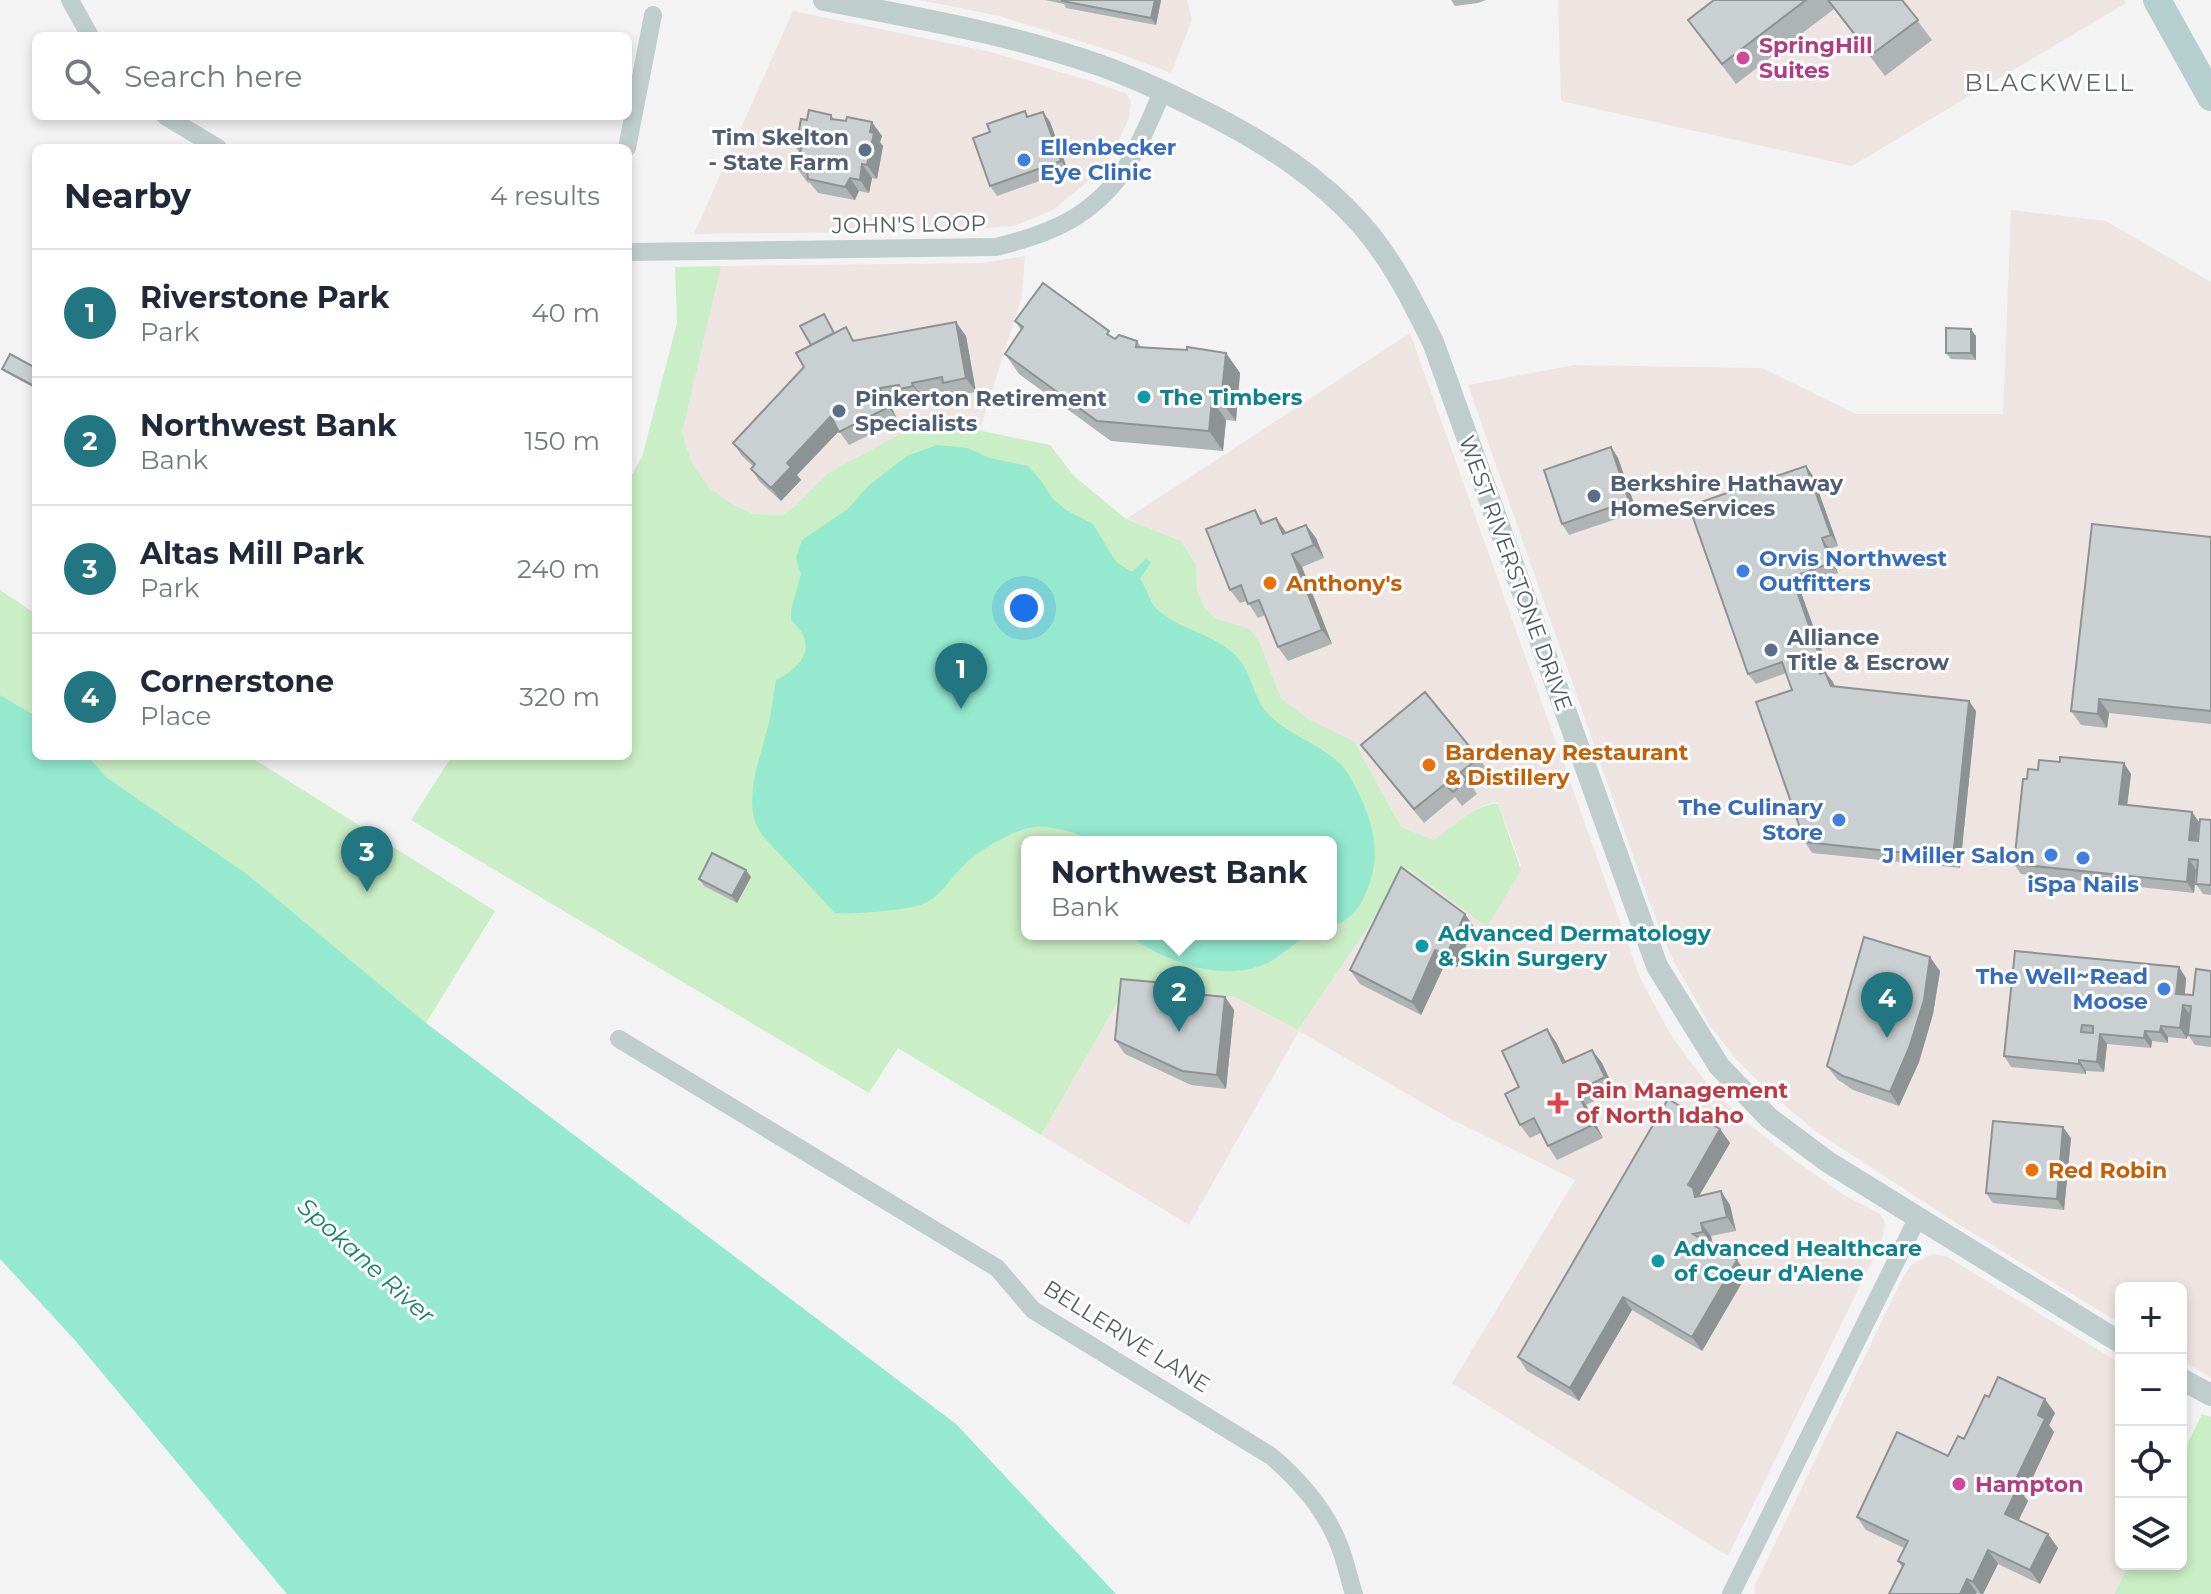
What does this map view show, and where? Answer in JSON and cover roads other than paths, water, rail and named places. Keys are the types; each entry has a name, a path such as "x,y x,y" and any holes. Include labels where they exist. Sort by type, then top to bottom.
{"main road":[{"path":"2157,0 2208,90 2211,112"}],"street":[{"path":"70,0 88,32"},
{"name":"WEST RIVERSTONE DRIVE","path":"824,0 972,30 1103,66 1163,91 1263,142 1318,182 1360,223 1401,278 1433,342 1657,966 1719,1066 1769,1118 1828,1162 2115,1339"},
{"path":"628,144 653,15"},
{"name":"JOHN'S LOOP","path":"632,252 996,247 1042,236 1086,210 1125,169 1163,91"},
{"path":"172,120 211,144"},
{"name":"BELLERIVE LANE","path":"619,1039 997,1268 1033,1310 1271,1456 1298,1482 1323,1514 1337,1538 1354,1594"},
{"path":"1731,1594 1918,1217"},
{"path":"2187,1382 2211,1395"}],"water":[{"path":"937,445 967,448 990,458 1028,466 1052,498 1066,510 1093,524 1116,562 1132,572 1146,559 1151,562 1140,579 1154,606 1173,621 1228,649 1247,671 1264,710 1328,754 1350,778 1368,816 1375,855 1370,881 1352,915 1337,924 1337,836 1081,836 1049,827 1027,828 998,841 965,864 939,893 920,905 878,912 835,913 762,835 753,812 753,787 776,680 794,668 806,646 800,629 791,620 801,574 796,558 802,540 848,509 868,486 907,456"},
{"name":"Spokane River","path":"0,695 32,714 32,760 91,760 106,777 247,874 426,1023 956,1424 1116,1594 287,1594 73,1338 0,1259"},
{"path":"1302,940 1265,964 1236,971 1191,966 1137,941"}],"place":[{"name":"SpringHill Suites","path":"1743,58"},
{"name":"Tim Skelton - State Farm","path":"865,150"},
{"name":"Ellenbecker Eye Clinic","path":"1024,160"},
{"name":"The Timbers","path":"1144,397"},
{"name":"Pinkerton Retirement Specialists","path":"839,411"},
{"name":"Berkshire Hathaway HomeServices","path":"1594,496"},
{"name":"Orvis Northwest Outfitters","path":"1743,571"},
{"name":"Anthony's","path":"1270,583"},
{"name":"Alliance Title & Escrow","path":"1771,650"},
{"name":"Riverstone Park","path":"961,709"},
{"name":"Bardenay Restaurant & Distillery","path":"1429,765"},
{"name":"The Culinary Store","path":"1839,820"},
{"name":"J Miller Salon","path":"2051,855"},
{"name":"iSpa Nails","path":"2083,858"},
{"name":"Altas Mill Park","path":"367,892"},
{"name":"Advanced Dermatology & Skin Surgery","path":"1422,946"},
{"name":"The Well~Read Moose","path":"2164,989"},
{"name":"Northwest Bank","path":"1179,1032"},
{"name":"Cornerstone","path":"1887,1038"},
{"name":"Pain Management of North Idaho","path":"1558,1103"},
{"name":"Red Robin","path":"2032,1170"},
{"name":"Advanced Healthcare of Coeur d'Alene","path":"1658,1261"},
{"name":"Hampton","path":"1959,1484"}],"district":[{"name":"BLACKWELL","path":"2050,83"}]}
